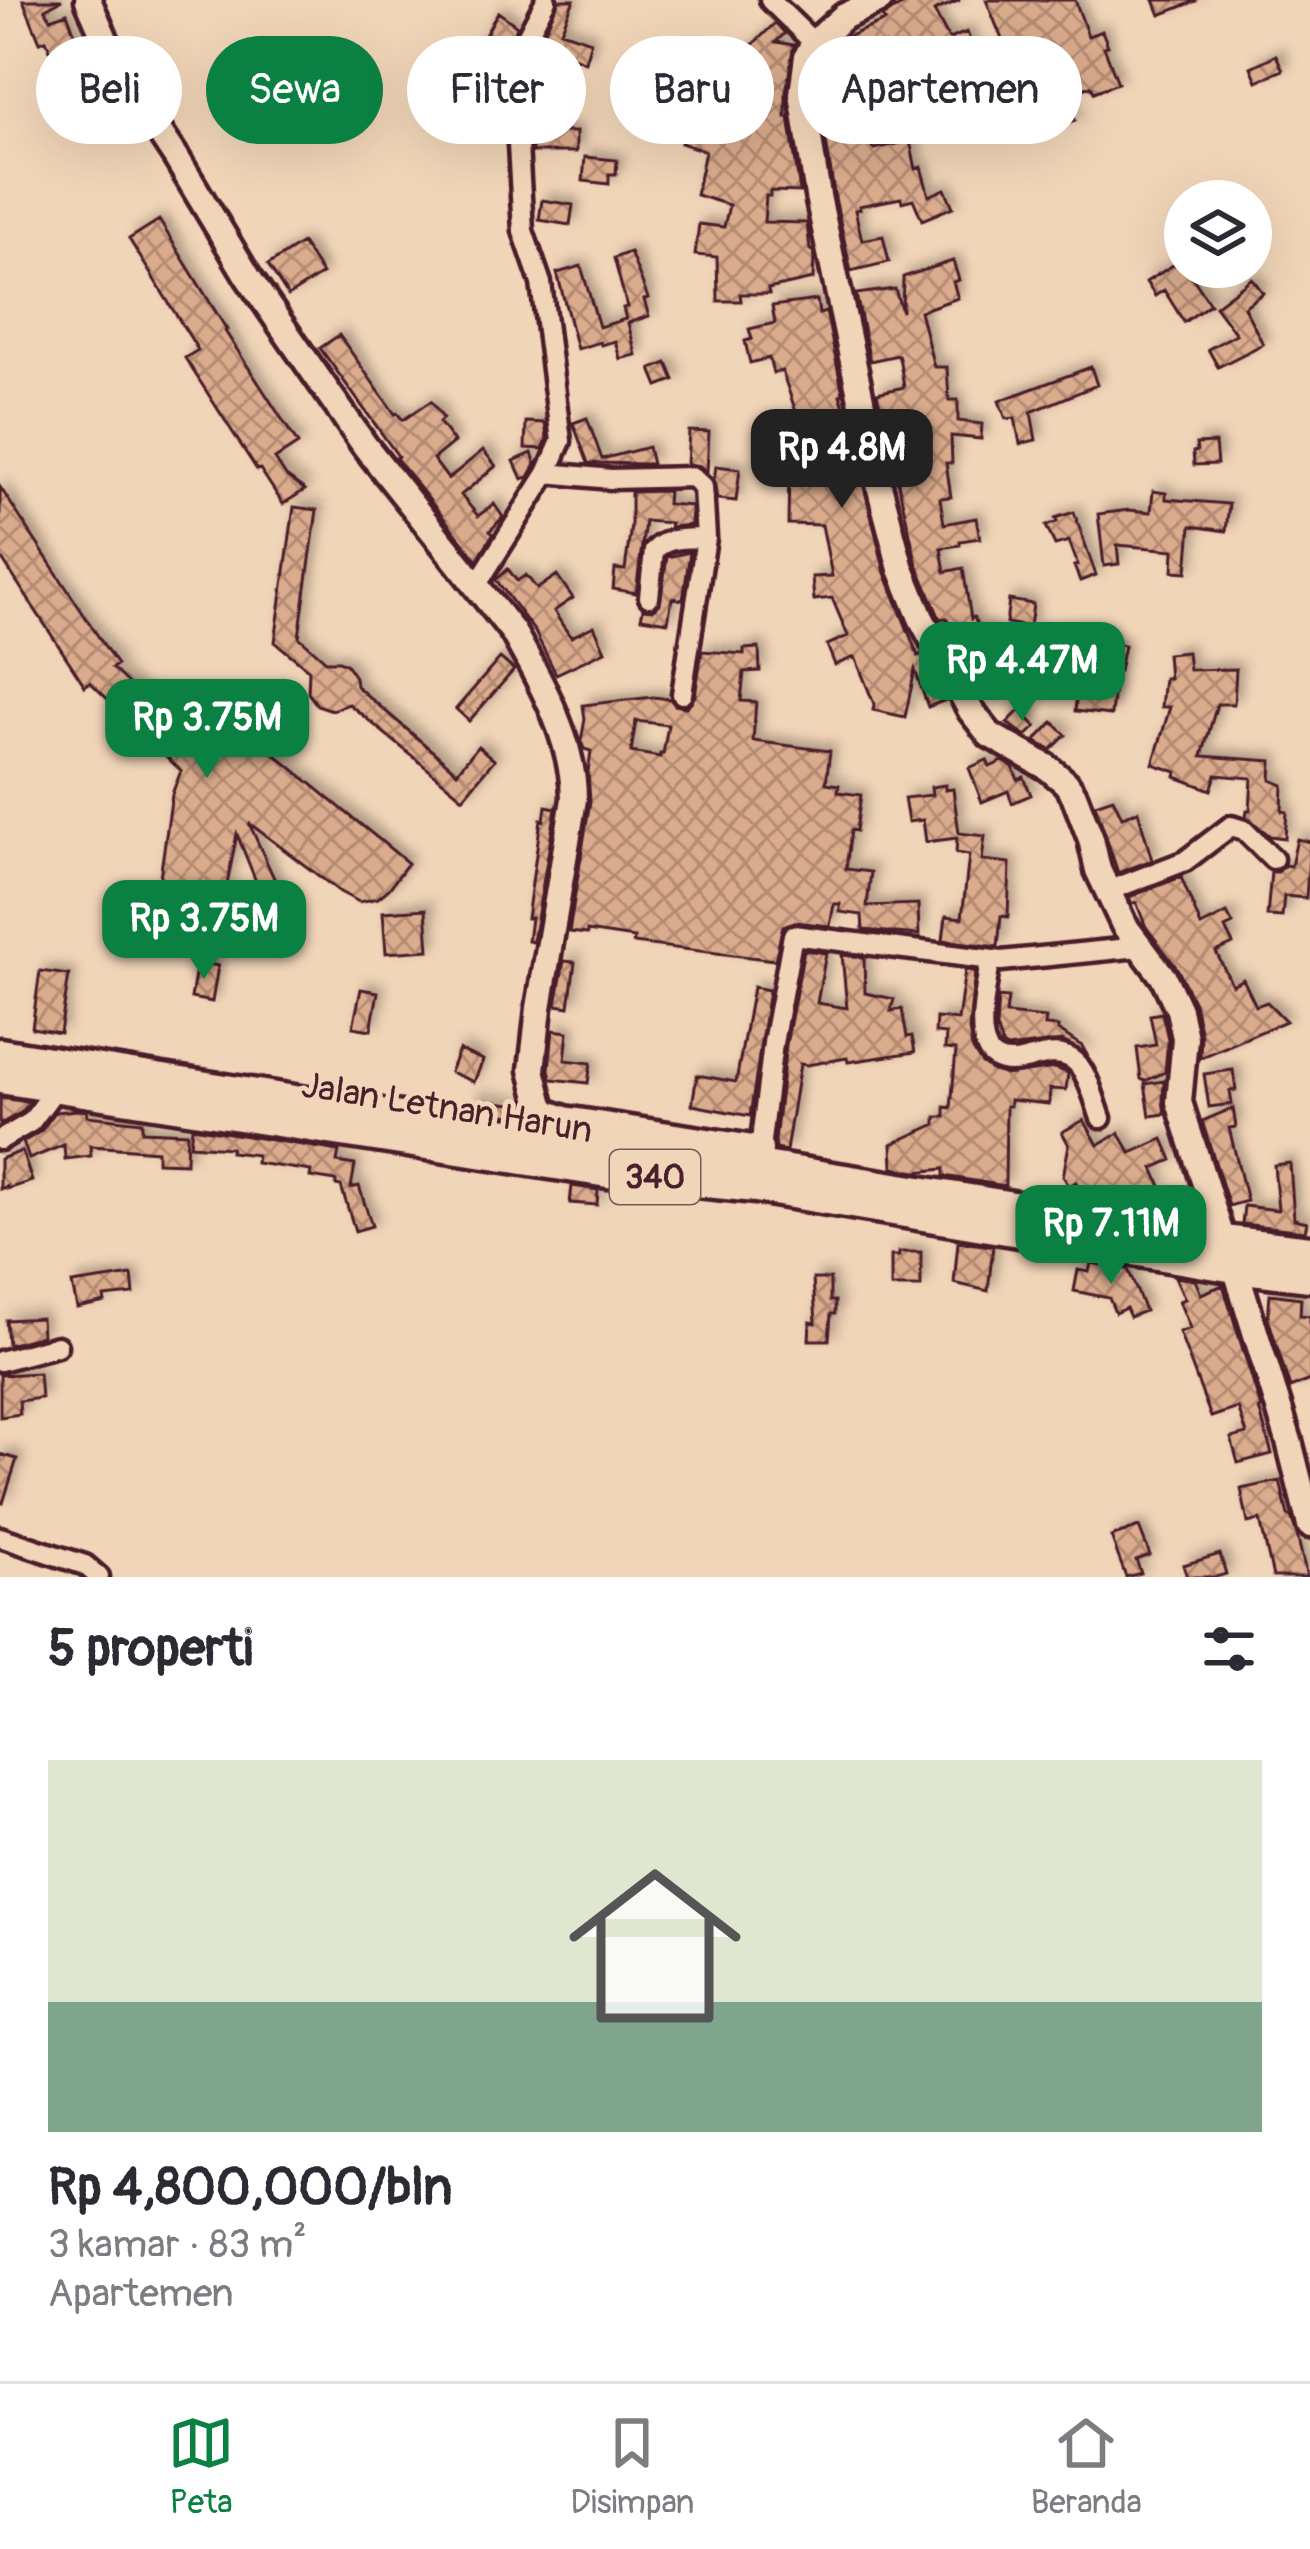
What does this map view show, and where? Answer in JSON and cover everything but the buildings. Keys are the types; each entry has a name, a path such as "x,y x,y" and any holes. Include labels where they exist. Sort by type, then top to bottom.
{"main road":[{"name":"Jalan Letnan Harun","path":"0,1054 63,1076 608,1172 758,1167 1229,1254 1310,1276"},
{"name":"Jalan Letnan Harun","path":"0,1078 63,1076"},
{"name":"Jalan Letnan Harun","path":"1229,1254 1310,1251"}],"street":[{"path":"88,0 119,71 248,277 364,446 513,632 532,667 568,755 574,799 532,1070 546,1112 758,1167 773,1043 793,935 1012,962 1139,947"},
{"path":"476,586 547,473 558,452 561,428 541,284 520,216 514,76 522,46 546,0"},
{"path":"770,0 807,36"},
{"path":"820,36 843,17 880,0"},
{"path":"809,144 880,489 902,569 921,618 971,711 990,735 1047,767 1074,795 1124,926 1164,978 1180,1010 1185,1038 1180,1102 1282,1419 1310,1525"},
{"path":"547,473 692,477 699,481 705,495 706,538 682,694"},
{"path":"649,597 658,546 706,538"},
{"path":"1108,891 1185,861 1231,826 1244,830 1273,859"},
{"path":"990,961 982,1028 990,1056 1015,1062 1045,1054 1077,1062 1101,1118"},
{"path":"0,1140 32,1122 63,1076"},
{"path":"0,1360 57,1346"},
{"path":"0,1537 86,1564 99,1577"}]}
